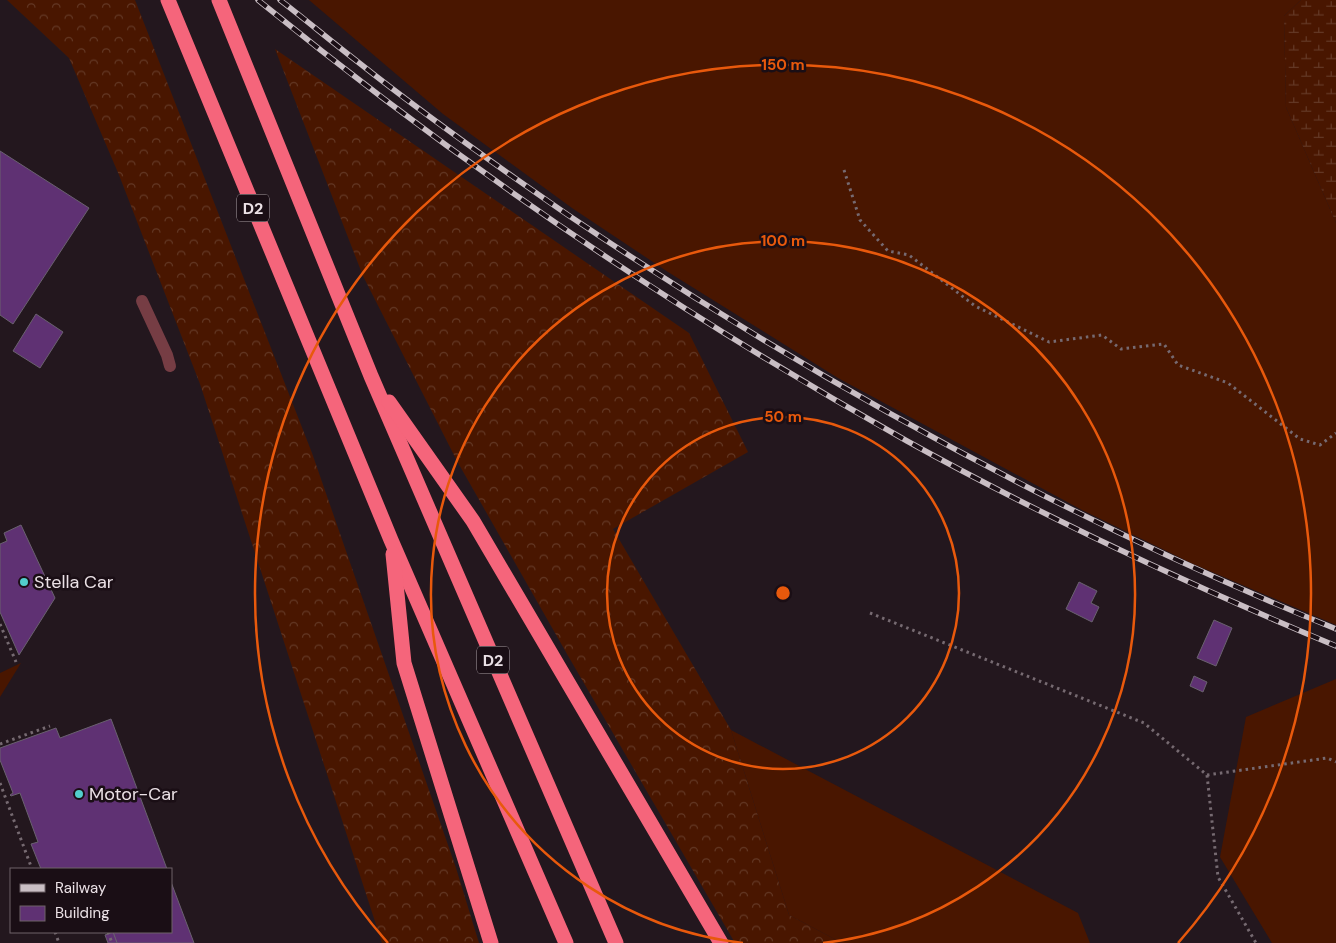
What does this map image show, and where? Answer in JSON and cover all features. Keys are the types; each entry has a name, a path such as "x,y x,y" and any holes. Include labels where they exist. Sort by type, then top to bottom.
{"highway":[{"name":"D2","path":"168,0 391,540 566,943"},
{"name":"D2","path":"219,0 371,376 616,943"},
{"path":"371,376 473,521 721,943"},
{"path":"391,540 404,663 491,943"}],"lane":[{"path":"142,301 167,355 170,366"}],"path":[{"path":"844,170 860,220 888,251 909,255 975,306 1049,342 1102,335 1121,349 1164,344 1178,365 1228,383 1300,439 1320,445 1336,433"},
{"path":"870,613 1144,723 1207,775 1218,877 1256,943"},
{"path":"0,624 16,662"},
{"path":"0,744 50,726"},
{"path":"1207,775 1327,758 1336,762"},
{"path":"0,783 32,868"}],"green space":[{"path":"7,0 135,0 312,453 456,868 479,943 382,943 200,384 119,175 69,58"},
{"path":"309,0 1301,0 1284,16 1286,107 1336,223 1336,625 1191,563 1082,510 838,378 668,272 572,208 443,114"},
{"path":"1301,0 1336,0 1336,223 1286,107 1284,16"},
{"path":"275,49 689,333 748,452 613,529 731,730 789,915 842,943 735,943 457,461 363,276"},
{"path":"21,663 0,697 0,673"},
{"path":"1336,679 1336,943 1272,943 1220,857 1246,717"},
{"path":"731,730 1078,913 1090,943 842,943 789,915"}],"building":[{"path":"0,151 89,208 13,324 0,315"},
{"path":"36,314 63,332 40,368 13,351"},
{"name":"Stella Car","path":"21,525 55,598 19,655 0,612 0,544 7,541 4,533"},
{"path":"1079,582 1097,591 1091,603 1099,607 1092,622 1066,609"},
{"path":"1214,620 1232,628 1216,666 1197,658"},
{"path":"1194,676 1207,682 1203,692 1190,686"},
{"name":"Motor-Car","path":"111,719 167,868 41,868 31,844 38,842 20,793 10,795 13,793 0,760 0,748 56,728 60,738"},
{"path":"172,885 194,943 117,943 113,933 172,933"},
{"path":"113,933 117,943 108,943 105,935"}],"railway":[{"path":"258,0 413,121 492,178 655,289 822,392 907,441 1065,524 1173,575 1336,646"},
{"path":"280,0 410,102 568,215 659,275 846,389 1038,493 1136,541 1336,629"}],"place":[{"name":"Stella Car","path":"24,582"},
{"name":"Motor-Car","path":"79,794"}]}
